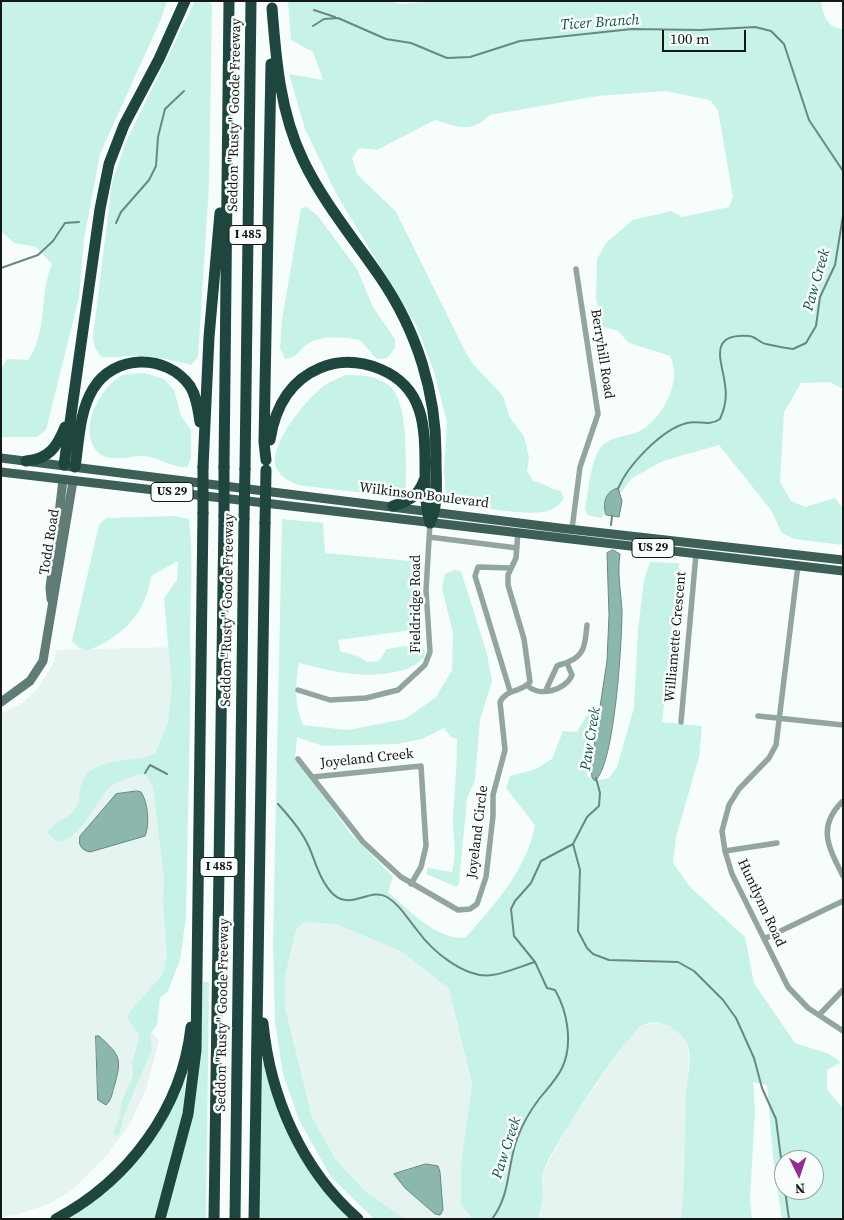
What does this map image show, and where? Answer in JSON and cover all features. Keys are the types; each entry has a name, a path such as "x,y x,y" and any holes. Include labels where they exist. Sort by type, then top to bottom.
{"highway":[{"path":"70,466 71,411 101,201 109,164 124,125 159,59 185,1"},
{"name":"Seddon \"Rusty\" Goode Freeway","path":"214,1219 229,1"},
{"name":"Seddon \"Rusty\" Goode Freeway","path":"235,1219 251,1"},
{"path":"254,1219 266,465 264,442 272,5"},
{"path":"272,5 282,95 290,127 302,159 329,206 394,299 409,328 423,364 434,421 430,523"},
{"path":"160,1219 178,1159 190,1101 196,1050 203,466 209,328 227,142"},
{"path":"70,466 84,410 93,388 109,372 127,364 142,361 166,366 189,386 198,410 203,466"},
{"path":"266,465 275,414 291,388 307,375 327,366 360,363 387,373 410,393 423,425 426,474 431,510"},
{"path":"26,461 37,460 50,453 60,438 71,411"},
{"path":"393,506 414,498 419,492 426,474"},
{"path":"259,970 267,1052 284,1112 298,1142 318,1173 358,1219"},
{"path":"56,1219 88,1200 114,1179 139,1151 157,1125 174,1091 184,1061 190,1037 195,992 198,987"}],"main road":[{"name":"Wilkinson Boulevard","path":"1,458 572,529 843,560"},
{"path":"63,480 70,466"},
{"path":"70,466 73,481"},
{"name":"Wilkinson Boulevard","path":"1,472 843,571"},
{"path":"464,527 499,526 566,533 572,529"},
{"path":"731,557 732,548"}],"street":[{"name":"Berryhill Road","path":"572,529 580,467 598,414 576,269"},
{"name":"Todd Road","path":"1,702 23,688 40,667 46,648 51,607 50,588 63,480"},
{"name":"Todd Road","path":"51,607 56,591 73,481"},
{"name":"Fieldridge Road","path":"298,690 330,700 366,698 398,690 425,665 430,652 426,590 430,523"},
{"path":"518,532 517,548 508,575 508,585 524,639 530,675 527,685"},
{"path":"429,537 517,548"},
{"name":"Williamette Crescent","path":"681,722 696,554"},
{"name":"Huntlynn Road","path":"798,565 781,718 773,753 739,789 729,805 722,831 724,851 732,874 788,987 800,1002 843,1031"},
{"path":"511,568 482,566 478,567 475,576 510,691 527,685"},
{"path":"546,690 557,666 567,663 585,649 587,625"},
{"path":"527,685 537,691 557,690 565,686 570,680 571,669 567,663"},
{"name":"Joyeland Circle","path":"411,884 458,910 470,909 477,904 486,877 493,816 493,795 505,750 500,702 503,695 510,691"},
{"path":"758,716 843,725"},
{"path":"298,759 372,852 411,884"},
{"name":"Joyeland Creek","path":"314,777 421,766 426,846 421,867 411,884"},
{"path":"843,801 834,810 826,831 828,843 843,876"},
{"path":"724,851 777,843"},
{"path":"764,939 843,901"},
{"path":"819,1015 843,990"}],"shaded area":[{"path":"1,1 167,1 161,19 100,154 84,239 79,297 46,430 37,437 1,437 1,370 7,359 28,360 34,349 41,326 48,276 52,264 36,247 14,243 1,231"},
{"path":"195,1 209,1 212,5 209,185 198,357 191,365 146,356 101,357 95,348 93,337 112,183 125,144"},
{"path":"288,1 387,1 403,4 433,1 821,1 827,20 833,26 843,29 843,389 830,382 801,383 784,412 780,482 791,501 805,507 835,498 843,508 843,545 794,539 782,533 771,510 719,445 663,461 632,478 601,518 588,515 585,509 591,471 599,450 612,439 635,433 648,425 663,408 672,387 674,376 670,356 629,343 618,331 601,326 596,297 597,259 606,243 633,220 671,211 682,217 729,207 733,197 718,110 710,100 665,91 598,96 490,115 483,121 470,127 458,127 435,120 377,150 359,148 352,158 357,174 396,212 466,353 473,364 503,396 510,418 524,436 529,457 527,471 533,481 561,491 564,498 558,506 552,509 533,513 477,507 464,504 446,496 444,470 447,422 434,372 417,327 337,195 305,129 289,74 323,80 313,52 291,40"},
{"path":"307,207 318,216 357,269 373,307 395,339 395,348 387,358 377,359 360,340 323,338 311,342 294,356 285,359 280,348 282,320 301,208"},
{"path":"145,373 164,379 174,390 181,416 191,430 191,459 187,467 176,466 143,456 109,458 99,453 93,445 90,435 90,424 93,413 104,392 119,377 128,374"},
{"path":"346,375 372,377 387,384 400,403 406,447 406,487 403,495 396,497 298,485 283,477 277,469 275,460 277,448 299,411 317,391 332,381"},
{"path":"618,488 622,501 619,517 606,515 606,498 610,492"},
{"path":"174,516 189,519 191,537 191,665 186,917 180,960 168,991 160,998 157,1025 150,1035 152,1049 117,1136 113,1132 119,1119 122,1101 133,1076 132,1062 139,1040 139,1033 127,1019 129,1013 163,974 167,955 163,901 164,877 153,787 147,776 141,774 122,780 106,791 88,818 71,837 63,841 55,840 48,832 75,809 79,802 81,785 86,775 102,765 155,754 168,722 172,686 164,598 177,580 178,561 151,576 144,602 138,613 111,639 87,651 78,647 72,641 99,525 106,518"},
{"path":"282,519 323,523 325,553 420,562 422,595 420,629 338,640 340,651 360,657 367,662 379,661 387,649 419,644 425,650 424,658 407,669 391,673 364,675 338,672 299,663 296,694 298,710 303,725 348,730 405,719 436,697 452,670 453,633 442,588 445,574 455,570 461,571 487,654 492,681 480,720 475,781 467,798 459,884 457,887 426,874 428,868 452,872 454,865 453,814 457,739 451,737 444,728 422,739 397,744 323,746 297,737 295,757 350,833 393,877 388,892 433,929 454,937 465,938 498,900 517,872 531,841 535,825 506,788 510,776 536,769 552,759 563,731 577,732 592,706 596,708 587,776 595,781 609,778 617,767 634,708 638,630 644,580 650,562 679,563 662,722 702,726 699,757 676,837 673,863 690,887 745,937 754,983 795,1043 829,1054 841,1062 827,1070 827,1090 843,1108 843,1215 840,1219 782,1219 779,1200 824,1200 824,1150 774,1150 774,1163 767,1085 753,1082 755,1110 750,1199 752,1219 681,1219 686,1093 690,1055 684,1039 674,1029 656,1022 643,1025 621,1049 605,1070 558,1143 543,1173 543,1199 538,1218 472,1219 461,1205 461,1164 472,1084 449,989 401,951 335,924 304,922 296,930 285,977 285,1007 312,1117 336,1160 366,1192 405,1219 374,1219 331,1177 299,1120 283,1074 275,1022 273,944"},
{"path":"613,550 620,554 619,575 622,611 619,673 608,751 602,770 595,781 592,778 591,766 607,661 609,615 607,553"},
{"path":"178,647 170,975 138,1014 159,1041 146,1089 131,1122 108,1154 73,1189 49,1204 15,1215 1,1217 1,714 22,703 39,687 53,664 57,650"},
{"path":"141,792 147,807 148,820 145,836 90,852 84,850 79,842 80,836 116,794"},
{"path":"304,922 335,924 401,951 449,989 472,1084 461,1164 461,1205 472,1219 405,1219 366,1192 336,1160 312,1117 285,1007 285,977 296,930"},
{"path":"203,982 209,982 206,1219 166,1219 201,1040"},
{"path":"658,1023 678,1030 687,1045 689,1060 686,1094 686,1178 681,1219 536,1219 543,1199 543,1172 570,1123 627,1040 643,1025"},
{"path":"96,1036 99,1036 112,1048 119,1064 112,1095 106,1105 98,1100"},
{"path":"262,1063 265,1063 284,1122 353,1219 259,1219"},
{"path":"185,1078 179,1131 154,1219 63,1219 116,1181"},
{"path":"426,1164 438,1166 440,1172 443,1210 440,1215 435,1214 405,1188 394,1174"}],"waterway":[{"path":"314,10 335,17"},
{"name":"Ticer Branch","path":"313,26 324,19 338,18 386,39 411,43 447,58 470,57 520,41 632,29 700,30 755,27 771,31 784,44 809,120 843,171"},
{"name":"Ticer Branch","path":"116,223 121,212 149,180 156,166 158,137 165,109 184,91"},
{"name":"Paw Creek","path":"618,489 637,460 667,433 687,423 712,423 720,419 726,393 720,351 722,344 727,339 736,336 751,336 764,343 793,349 806,343 816,326 820,297 835,265 843,216"},
{"name":"Ticer Branch","path":"1,268 38,255 53,241 65,223 79,222"},
{"name":"Paw Creek","path":"611,525 612,516"},
{"path":"145,773 150,765 167,774"},
{"name":"Paw Creek","path":"492,1219 503,1200 519,1134 532,1108 560,1072 565,1059 568,1039 566,1018 555,990 547,988 535,962 514,936 511,909 515,901 531,883 541,861 573,844 587,817 599,806 600,793 596,778"},
{"path":"278,804 303,835 325,883 333,894 340,899 354,900 374,895 387,897 400,908 423,938 440,955 471,973 492,975 535,962"},
{"path":"573,844 580,870 578,931 587,948 593,954 609,960 678,962 694,971 723,1000 736,1018 754,1058 762,1088 776,1119 780,1150"},
{"path":"786,1200 789,1219"}]}
